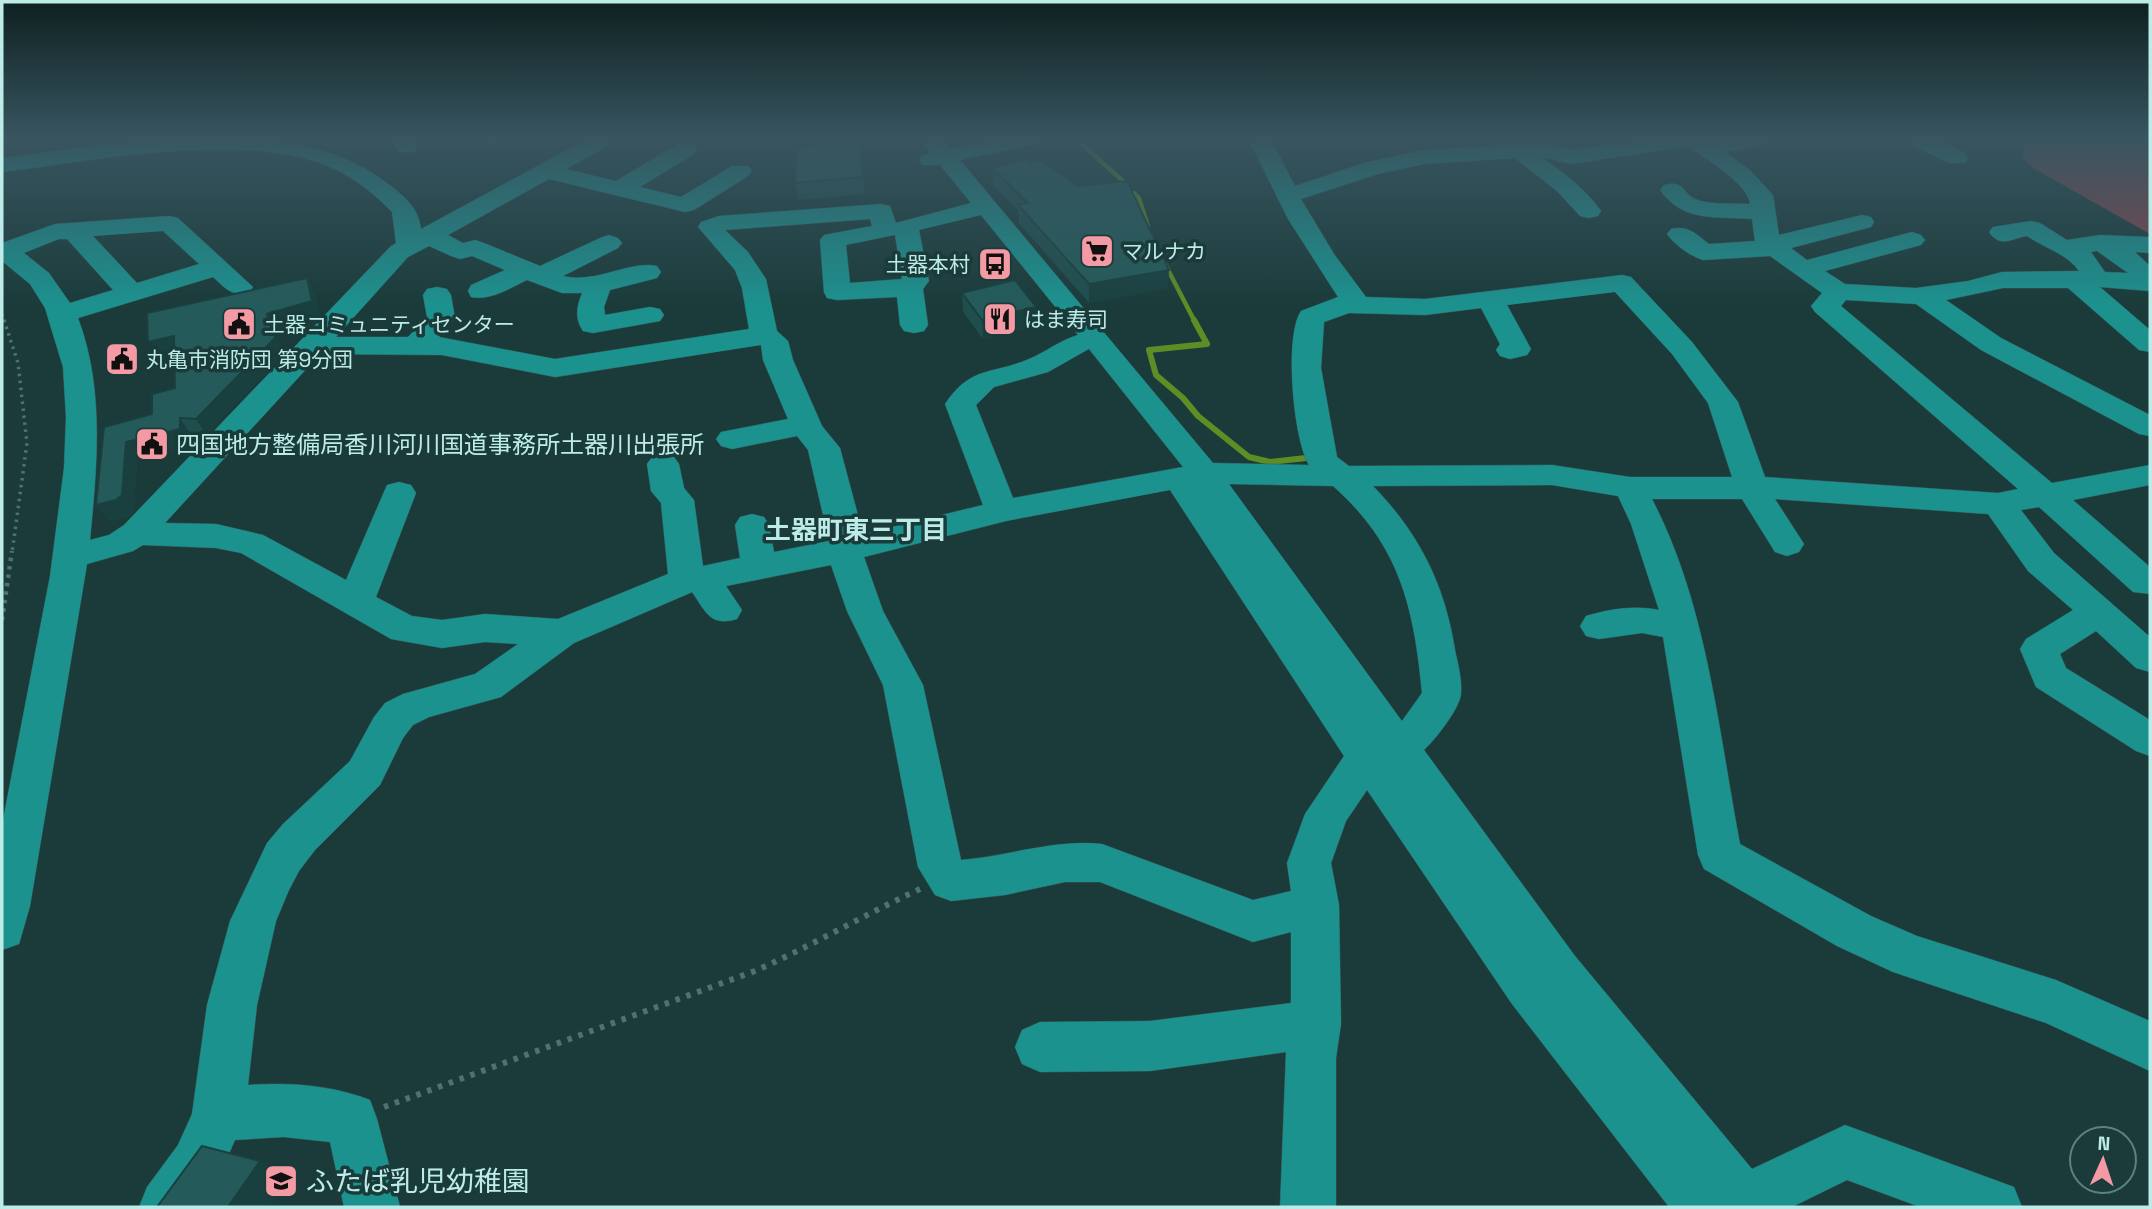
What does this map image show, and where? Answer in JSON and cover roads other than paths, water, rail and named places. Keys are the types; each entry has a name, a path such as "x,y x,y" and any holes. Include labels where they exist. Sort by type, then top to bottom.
{"street":[{"path":"387,194 409,217 418,239"},
{"path":"71,556 121,543 136,533 313,345 418,239 502,194"},
{"path":"642,194 685,205 702,194"},
{"path":"968,194 1191,475 1384,752 1529,988 1732,1206 1845,1152 1994,1207"},
{"path":"1297,194 1287,196 1327,266 1354,299 1311,317 1306,331 1309,402 1322,461 1322,475"},
{"path":"1573,194 1589,211"},
{"path":"1677,194 1690,207 1763,212"},
{"path":"1760,194 1767,241 1839,292 1921,295 1970,289 2002,280 2081,279 2150,283 2140,268 2102,243"},
{"path":"764,335 753,280 746,265 733,249 718,240 710,227 757,211 881,211 895,228 916,281 909,288 837,292 833,240 895,228 979,208"},
{"path":"979,208 1077,344 1191,475"},
{"path":"1679,234 1703,252 1774,246 1862,222"},
{"path":"3,251 55,232 169,223 240,287"},
{"path":"2006,234 2002,232 2031,228 2059,246 2075,250"},
{"path":"73,230 131,293"},
{"path":"418,239 460,251 475,248 562,285 600,285 648,272"},
{"path":"1804,269 1912,240"},
{"path":"481,291 610,243"},
{"path":"2081,279 2093,270 2072,246 2102,243 2150,245"},
{"path":"2,929 16,874 71,556 83,432 78,371 62,314 37,273 3,251"},
{"path":"62,314 218,267"},
{"path":"2081,279 2149,344"},
{"path":"1344,305 1425,307 1622,283 1682,348 1723,402 1752,488 1787,544"},
{"path":"600,285 590,307 593,325 650,315"},
{"path":"909,288 914,325"},
{"path":"1839,292 1825,306 1933,401 2048,495 2146,583"},
{"path":"417,345 441,318 437,295"},
{"path":"1921,295 1991,344 2150,427"},
{"path":"1490,299 1517,349 1510,351"},
{"path":"313,345 442,346 555,368 764,335 774,341 778,360 807,425 824,448 847,538 844,550 866,611 903,685 940,867 951,881 1006,875 1085,860 1102,863 1253,921 1316,905"},
{"path":"1002,511 960,404 983,381 1038,366 1077,344"},
{"path":"732,439 807,425"},
{"path":"663,464 668,491 677,500 694,579 724,610"},
{"path":"167,1207 197,1164 218,1116 235,993 253,921 268,885 299,837 350,790 365,772 387,728 399,714 417,705 488,686 561,633 694,579 844,550 1002,511 1191,475 1552,475 1630,488 1752,488 1998,504 2146,479"},
{"path":"1308,1207 1311,1058 1315,1024 1316,905 1309,863 1327,814 1384,752 1421,728 1442,695 1433,627 1411,560 1386,522 1322,475"},
{"path":"1630,488 1648,524 1678,612 1720,855 1854,931 1899,951 2056,1003 2150,1045"},
{"path":"356,601 399,493"},
{"path":"1998,504 2041,562 2150,658"},
{"path":"752,525 759,567"},
{"path":"136,533 216,536 251,543 404,629 442,634 485,628 561,633"},
{"path":"2098,612 2039,649 2050,677 2150,740"},
{"path":"1599,626 1642,620 1681,627"},
{"path":"1041,1047 1150,1046 1315,1024"},
{"path":"218,1116 251,1109 317,1112 351,1119 372,1207"}],"waterway":[{"path":"1135,194 1148,227"},
{"path":"1165,264 1195,322"},
{"path":"1194,320 1207,344 1149,350 1156,375 1183,398 1198,416 1249,457 1270,462 1306,458"}],"place":[{"name":"マルナカ","path":"1097,251"},
{"name":"土器本村","path":"995,264"},
{"name":"はま寿司","path":"1000,319"},
{"name":"土器コミュニティセンター","path":"239,324"},
{"name":"丸亀市消防団 第9分団","path":"122,359"},
{"name":"四国地方整備局香川河川国道事務所土器川出張所","path":"152,444"},
{"name":"ふたば乳児幼稚園","path":"281,1181"}],"district":[{"name":"土器町東三丁目","path":"856,530"}]}
